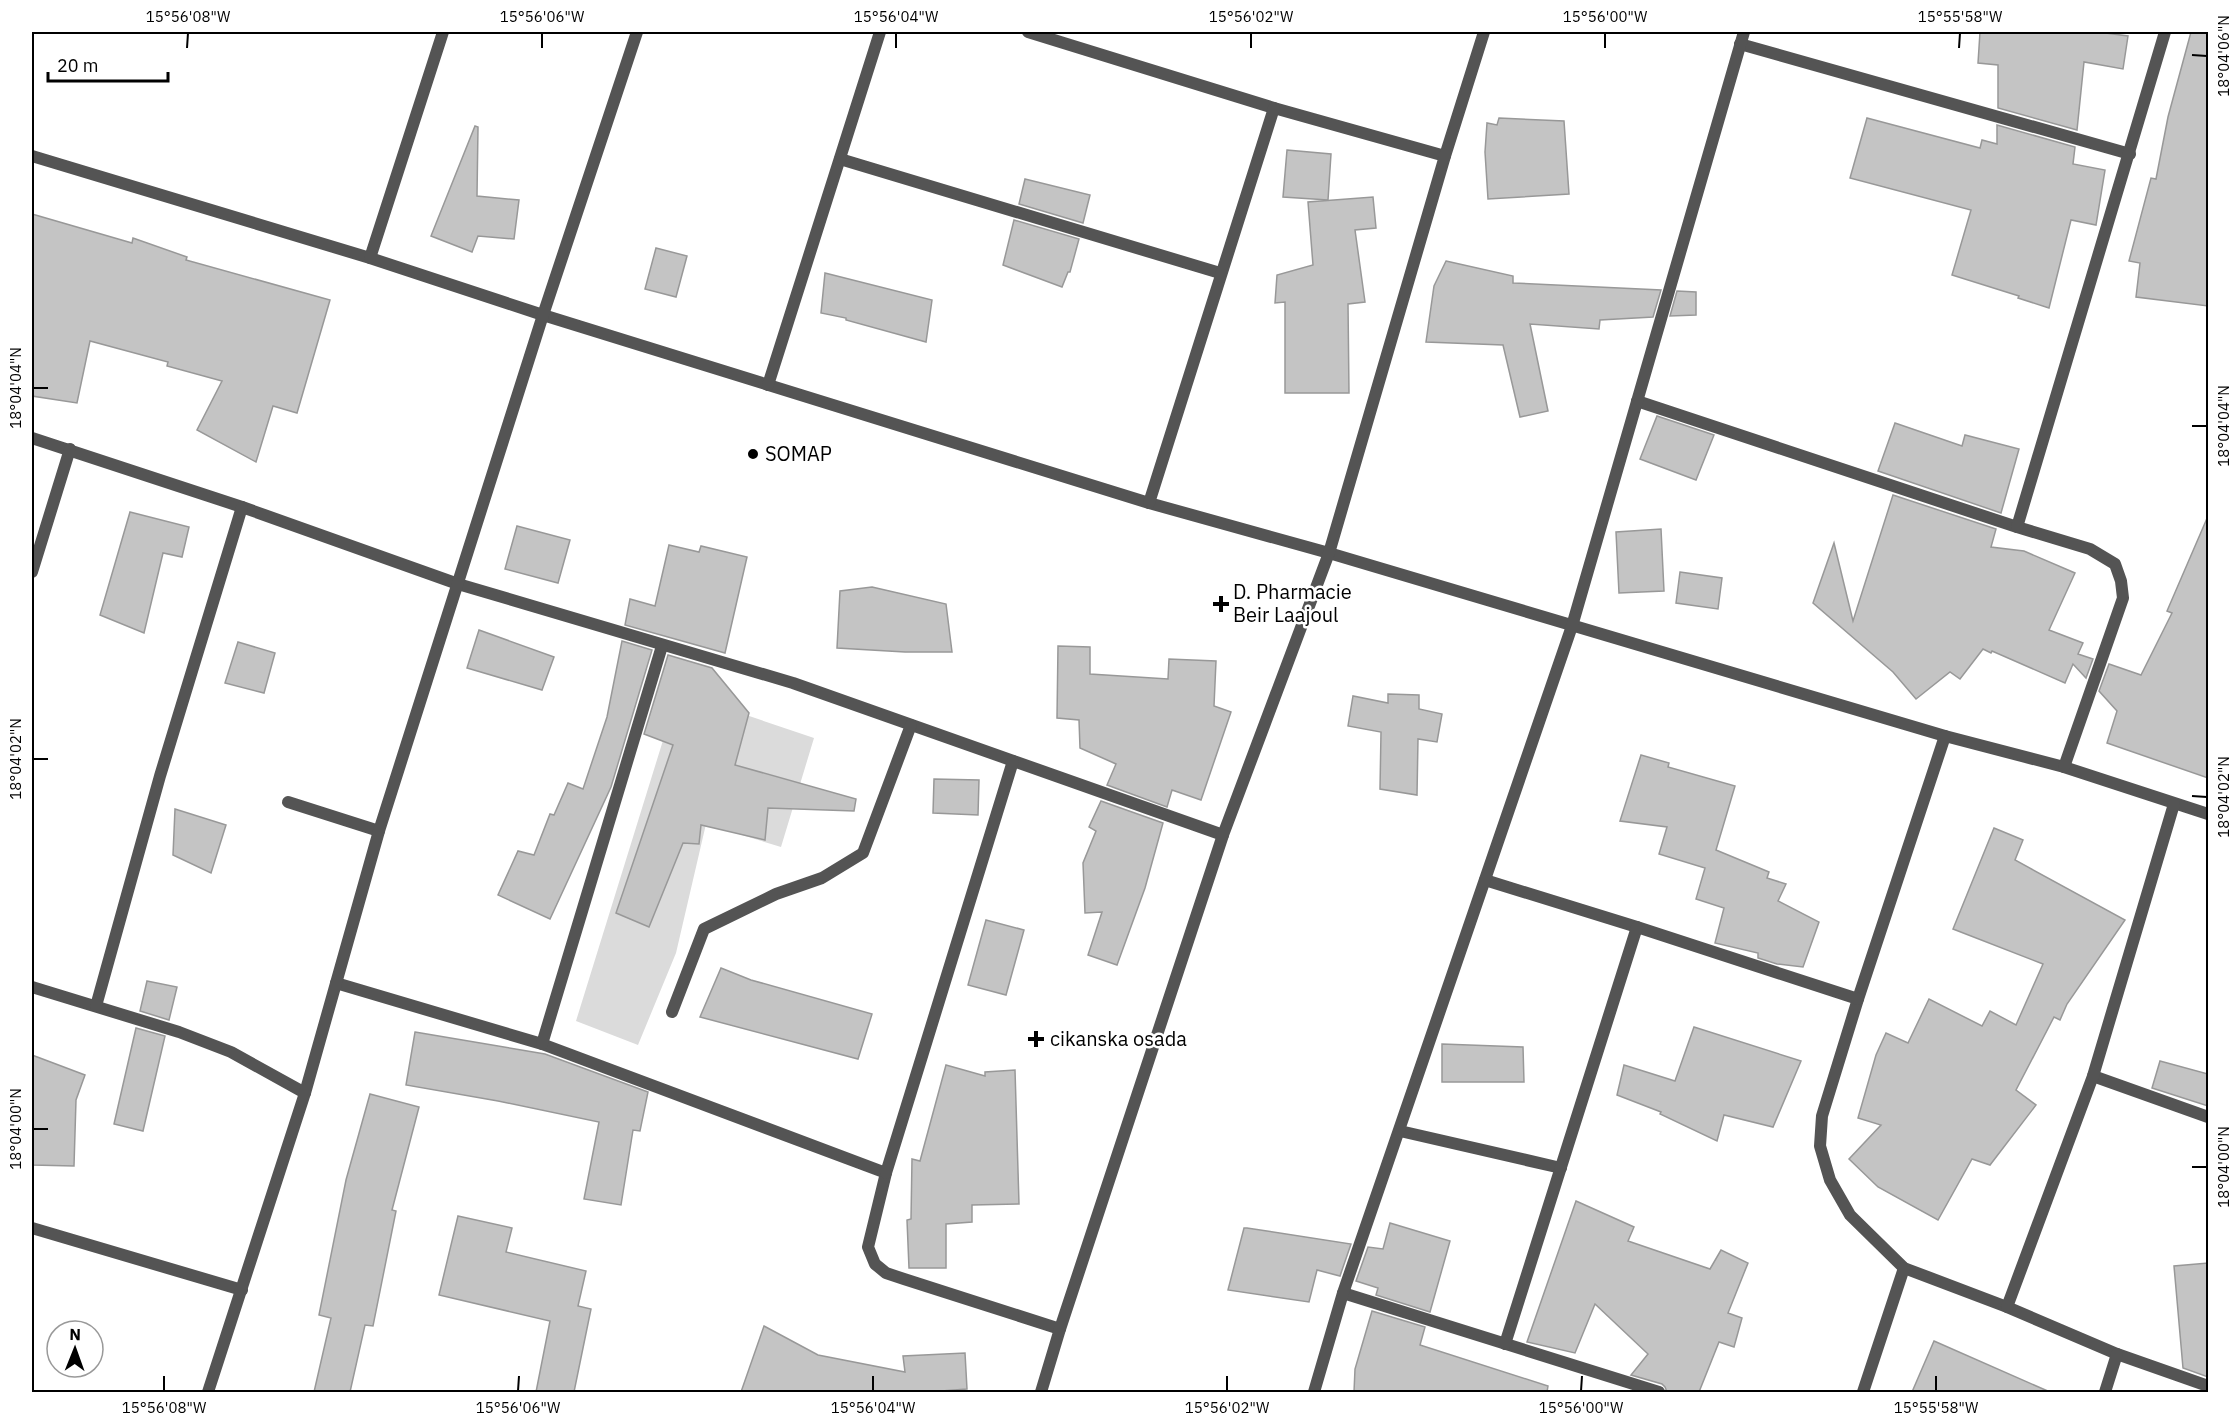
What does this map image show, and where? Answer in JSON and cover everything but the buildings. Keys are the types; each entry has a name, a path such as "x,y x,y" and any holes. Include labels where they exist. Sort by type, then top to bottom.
{"street":[{"path":"370,258 443,32"},
{"path":"208,1392 305,1093 379,831 543,315 637,32"},
{"path":"768,385 880,32"},
{"path":"1028,32 1274,108 1445,156"},
{"path":"1041,1392 1223,835 1329,553 1445,156 1484,32"},
{"path":"1314,1392 1343,1293 1572,626 1743,32"},
{"path":"2017,527 2165,32"},
{"path":"1740,44 2130,154"},
{"path":"1149,503 1274,108"},
{"path":"32,156 370,258 543,315 1149,503 1329,553 1945,736 2064,767 2208,814"},
{"path":"840,159 1220,273"},
{"path":"1637,401 2090,549 2115,564 2121,580 2123,598 2064,767"},
{"path":"32,438 242,507 458,584 793,683 1223,835"},
{"path":"32,572 70,449"},
{"path":"96,1006 160,776 242,507"},
{"path":"542,1044 662,646"},
{"path":"672,1012 704,929 776,894 822,878 862,853 911,725"},
{"path":"1945,736 1822,1116 1820,1146 1830,1180 1850,1215 1904,1268 2007,1307 2117,1354 2208,1386"},
{"path":"1013,761 886,1173 868,1247 875,1264 886,1273 1060,1329"},
{"path":"288,802 379,831"},
{"path":"2007,1307 2093,1076 2174,804"},
{"path":"1485,880 1858,999"},
{"path":"1505,1344 1637,927"},
{"path":"336,983 542,1044 886,1173"},
{"path":"32,987 179,1032 231,1052 305,1093"},
{"path":"2093,1076 2208,1117"},
{"path":"1400,1131 1561,1168"},
{"path":"32,1228 242,1290"},
{"path":"1863,1392 1904,1268"},
{"path":"1343,1293 1659,1392"},
{"path":"2105,1392 2117,1354"}],"shaded area":[{"path":"678,692 814,738 781,847 706,824 676,953 638,1045 576,1021"}],"place":[{"name":"SOMAP","path":"753,454"},
{"name":"D. Pharmacie Beir Laajoul","path":"1221,604"},
{"name":"cikanska osada","path":"1036,1039"}]}
